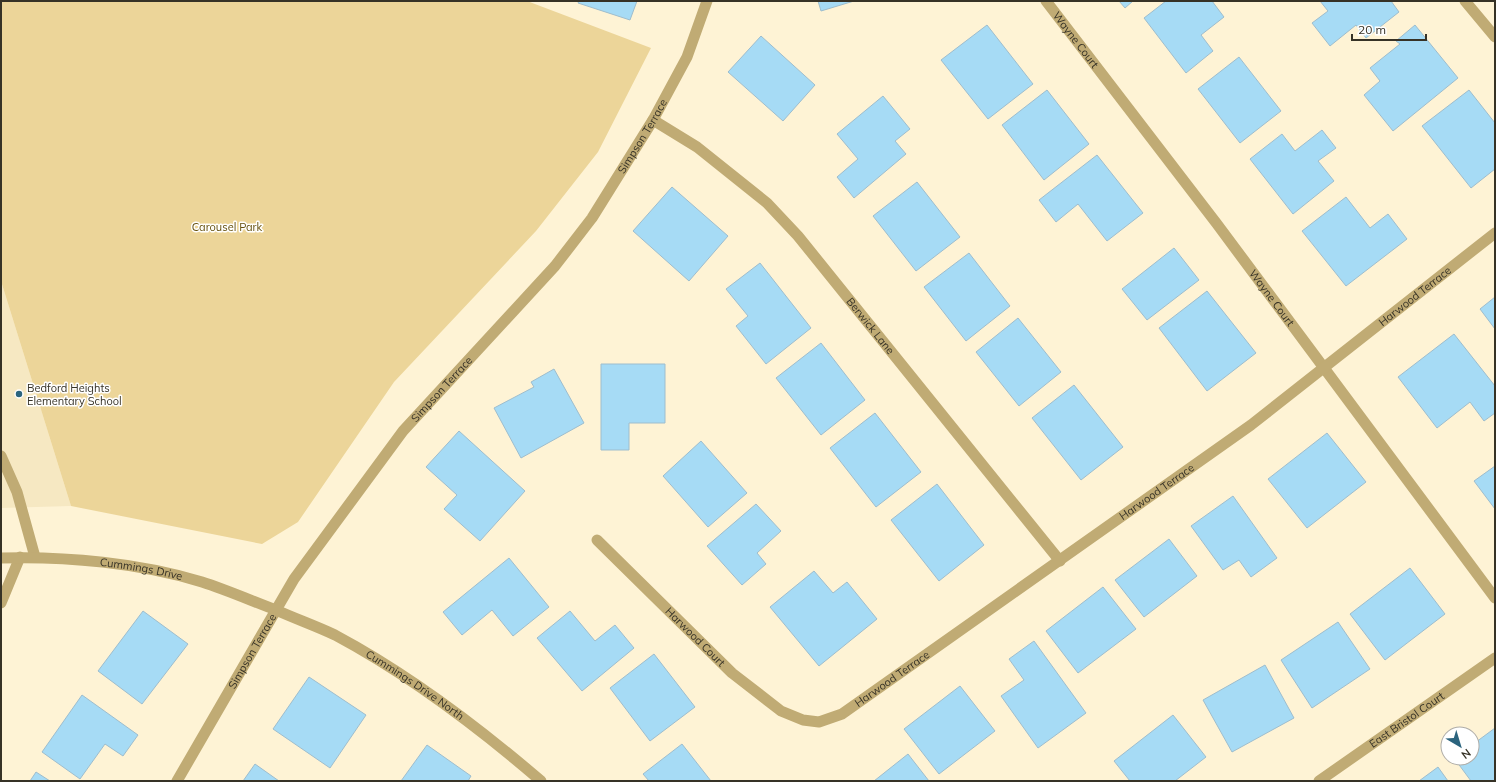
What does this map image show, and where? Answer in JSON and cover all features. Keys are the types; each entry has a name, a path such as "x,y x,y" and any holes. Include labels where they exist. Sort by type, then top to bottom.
{"street":[{"name":"Simpson Terrace","path":"177,781 294,579 403,431 555,266 592,218 653,120 687,57 706,1"},
{"name":"Wayne Court","path":"1046,1 1324,368 1495,598"},
{"path":"1465,1 1495,37"},
{"name":"Berwick Lane","path":"653,120 697,147 767,203 798,236 1060,561"},
{"name":"Harwood Terrace","path":"804,720 819,722 842,714 1060,561 1251,425 1495,233"},
{"path":"1,456 17,492 35,557"},
{"name":"Harwood Court","path":"596,540 732,673 781,711 804,720"},
{"path":"1,604 20,557"},
{"name":"Cummings Drive","path":"1,558 35,557 146,568 203,582 276,610"},
{"name":"Cummings Drive North","path":"276,610 334,635 423,688 489,737 541,781"},
{"name":"East Bristol Court","path":"1320,781 1495,658"}],"shaded area":[{"name":"Bedford Heights Elementary School","path":"1,281 71,506 1,508"}],"green space":[{"name":"Carousel Park","path":"1,1 527,1 651,48 598,152 536,231 394,382 298,522 262,544 71,506 1,281"}],"building":[{"path":"579,1 637,1 630,20 578,3"},
{"path":"818,1 854,1 821,11"},
{"path":"1119,1 1133,1 1125,8"},
{"path":"1166,1 1212,1 1224,17 1201,35 1213,51 1186,73 1144,18"},
{"path":"1320,1 1391,1 1399,12 1366,38 1356,25 1330,46 1312,23 1328,11"},
{"path":"987,25 1033,84 988,119 941,60"},
{"path":"1415,25 1458,78 1393,131 1364,95 1380,81 1370,68 1400,44 1396,41"},
{"path":"761,36 815,85 783,121 728,72"},
{"path":"1239,57 1281,111 1240,143 1198,89"},
{"path":"1047,90 1089,144 1044,180 1002,125"},
{"path":"1469,90 1495,123 1495,169 1471,188 1422,126"},
{"path":"883,96 910,129 895,141 906,154 854,198 837,177 858,159 837,134"},
{"path":"1322,130 1336,148 1318,161 1334,181 1293,214 1250,159 1282,134 1295,151"},
{"path":"1097,155 1143,213 1107,241 1078,204 1056,222 1039,200"},
{"path":"917,182 960,237 916,271 873,216"},
{"path":"672,187 728,236 689,281 633,231"},
{"path":"1346,197 1370,228 1388,214 1407,239 1346,286 1302,231"},
{"path":"1174,248 1199,280 1147,320 1122,289"},
{"path":"969,253 1010,306 966,341 924,287"},
{"path":"760,263 811,328 766,364 736,326 748,316 726,289"},
{"path":"1207,291 1256,353 1207,391 1159,328"},
{"path":"1495,297 1495,329 1480,309"},
{"path":"1018,318 1061,372 1019,406 976,352"},
{"path":"1454,334 1495,386 1495,413 1484,421 1470,402 1437,428 1398,377"},
{"path":"821,343 865,400 821,435 776,378"},
{"path":"601,364 665,364 665,423 629,423 629,450 601,450"},
{"path":"554,369 584,423 521,458 494,408 534,387 531,382"},
{"path":"1074,385 1123,447 1081,480 1032,418"},
{"path":"875,413 921,472 876,507 830,448"},
{"path":"459,431 525,491 480,541 444,509 457,495 426,467"},
{"path":"1327,433 1366,482 1307,528 1268,479"},
{"path":"701,441 747,493 708,527 663,476"},
{"path":"1495,466 1495,509 1474,481"},
{"path":"937,484 984,545 939,581 891,520"},
{"path":"1233,496 1277,558 1251,577 1239,560 1223,570 1191,526"},
{"path":"756,504 781,531 757,553 766,564 742,585 707,546"},
{"path":"1169,539 1197,576 1144,617 1115,580"},
{"path":"509,558 549,607 513,636 492,610 462,635 443,612"},
{"path":"1410,568 1445,614 1385,660 1350,614"},
{"path":"814,571 833,593 847,582 877,619 819,666 770,607"},
{"path":"1103,587 1136,629 1078,673 1046,631"},
{"path":"143,611 188,644 142,704 98,671"},
{"path":"570,611 595,641 615,625 634,648 582,691 537,638"},
{"path":"1338,622 1370,669 1312,708 1281,660"},
{"path":"1034,641 1086,713 1038,748 1001,696 1024,680 1009,659"},
{"path":"654,654 695,707 650,741 610,688"},
{"path":"1265,665 1294,718 1232,752 1203,700"},
{"path":"309,677 366,715 330,768 273,729"},
{"path":"960,686 995,731 939,774 904,729"},
{"path":"82,695 138,735 123,756 105,744 80,779 42,752"},
{"path":"1173,715 1206,757 1175,781 1130,781 1114,761"},
{"path":"1495,728 1495,781 1471,781 1460,766 1480,766 1480,739"},
{"path":"682,744 711,781 649,781 643,774"},
{"path":"427,745 471,776 468,781 401,781"},
{"path":"908,754 929,781 874,781"},
{"path":"255,764 279,781 243,781"},
{"path":"1438,767 1448,781 1419,781"},
{"path":"36,772 50,781 30,781"}],"place":[{"name":"Bedford Heights Elementary School","path":"19,394"}]}
